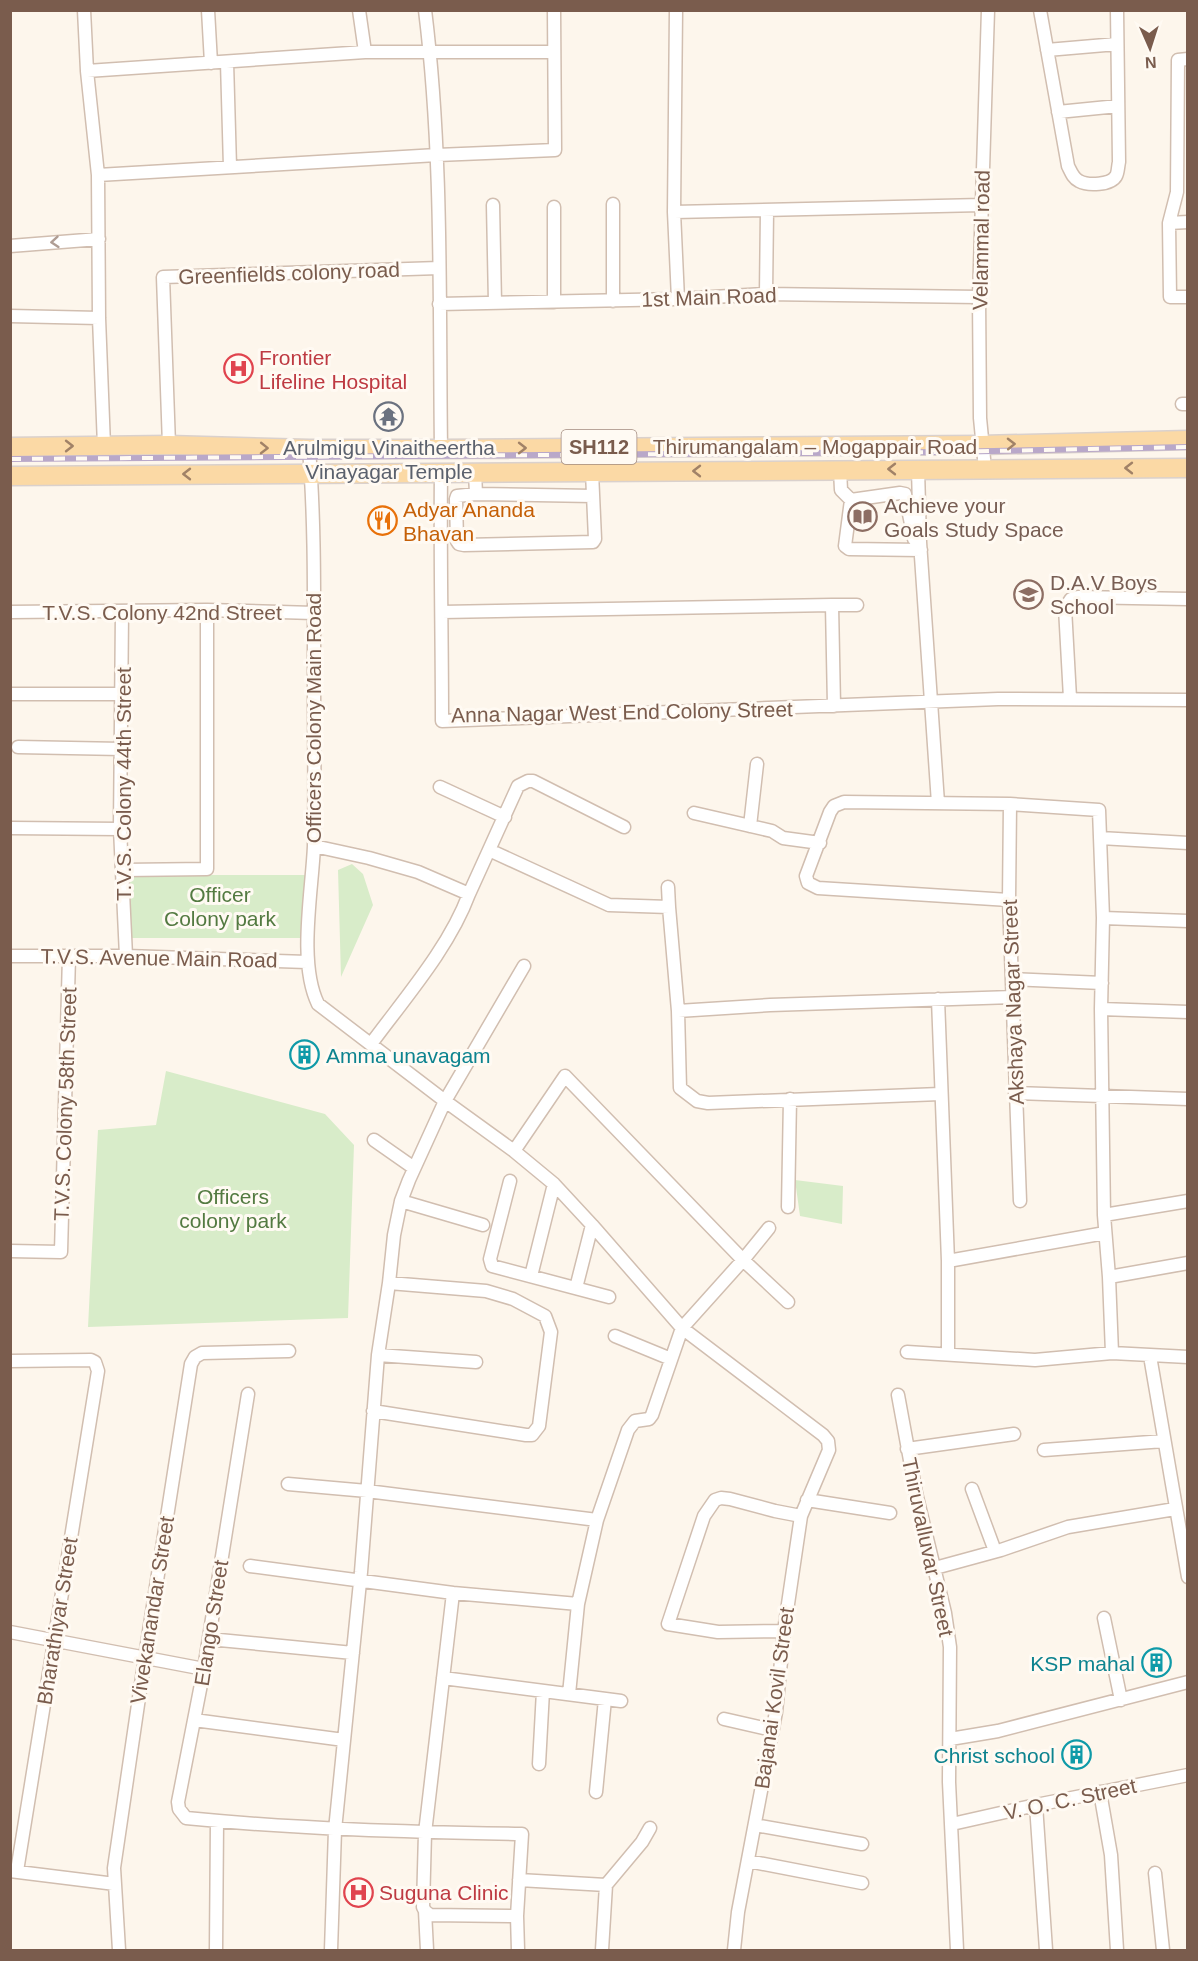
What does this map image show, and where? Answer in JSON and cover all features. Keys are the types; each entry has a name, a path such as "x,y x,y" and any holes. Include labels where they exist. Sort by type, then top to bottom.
{"main road":[{"name":"Thirumangalam – Mogappair Road","path":"10,447 169,445 309,449 441,449 981,445 1188,440"},
{"name":"Thirumangalam – Mogappair Road","path":"10,476 1188,468"}],"street":[{"path":"84,10 87,71 98,175 99,318 104,446"},
{"path":"208,10 211,63"},
{"path":"359,10 365,52"},
{"path":"425,10 437,155 441,449"},
{"path":"98,175 555,150 554,10"},
{"path":"676,10 674,212 678,299"},
{"name":"Velammal road","path":"985,469 981,445 979,297 987,10"},
{"path":"1040,10 1068,166 1072,175 1079,181 1091,184 1111,181 1117,176 1119,162 1117,10"},
{"path":"1047,50 1118,44"},
{"path":"87,71 365,52 554,52"},
{"path":"1183,59 1183,145 1177,192 1169,223 1170,297 1188,297"},
{"path":"227,62 230,167"},
{"path":"1058,112 1118,106"},
{"path":"613,204 613,301"},
{"path":"494,205 495,303"},
{"path":"674,212 982,205"},
{"path":"554,207 554,302"},
{"path":"766,294 767,211"},
{"path":"1169,223 1188,222"},
{"path":"10,246 99,238"},
{"name":"Greenfields colony road","path":"169,445 163,277 439,268"},
{"name":"1st Main Road","path":"439,304 613,301 766,294 979,297"},
{"path":"10,316 99,318"},
{"name":"Officers Colony Main Road","path":"309,449 314,613 314,846 307,962 312,992 318,1004 514,1151 554,1184 682,1329 823,1436 828,1442 829,1450"},
{"path":"918,469 919,550 938,803"},
{"path":"840,470 841,489 851,500 845,546 849,549 919,550"},
{"path":"475,472 476,494"},
{"path":"592,472 595,539 593,542 464,545 457,541 457,496 476,494 593,496"},
{"name":"Anna Nagar West End Colony Street","path":"441,473 442,721 998,699 1188,700"},
{"path":"851,500 905,494 919,550"},
{"path":"1070,698 1065,608 1071,599 1078,597 1188,599"},
{"path":"832,605 834,706"},
{"path":"441,612 857,605"},
{"path":"123,870 207,869 207,610"},
{"name":"T.V.S. Colony 42nd Street","path":"10,612 207,610 314,613"},
{"name":"T.V.S. Colony 44th Street","path":"122,611 120,829 126,956"},
{"path":"10,694 123,694"},
{"path":"18,747 122,749"},
{"path":"750,826 757,764"},
{"path":"371,1044 441,948 463,911 518,786 528,780 533,781 624,827"},
{"path":"440,787 506,817"},
{"path":"1009,900 818,888 808,883 806,876 830,812 834,806 844,802 1010,804 1099,810 1103,918 1101,1009 1104,1215 1112,1353"},
{"name":"Akshaya Nagar Street","path":"1010,804 1009,900 1020,1201"},
{"path":"694,813 772,831 783,838 820,843"},
{"path":"10,828 120,829"},
{"path":"1100,838 1188,843"},
{"path":"314,846 418,872 469,894"},
{"path":"489,850 609,905 669,907"},
{"path":"668,888 678,1011 680,1088 689,1096 697,1101 708,1103 940,1094"},
{"path":"1103,918 1188,921"},
{"name":"T.V.S. Avenue Main Road","path":"10,956 126,956 307,962"},
{"name":"T.V.S. Colony 58th Street","path":"10,1251 61,1252 69,956"},
{"path":"331,1950 334,1830 360,1580 378,1354 394,1235 401,1201 446,1101 525,966"},
{"path":"1012,979 1102,983"},
{"path":"678,1011 1013,997"},
{"path":"938,999 948,1261 948,1354"},
{"path":"1101,1009 1188,1012"},
{"path":"514,1151 565,1076 743,1260 788,1302"},
{"path":"1015,1093 1188,1099"},
{"path":"788,1207 790,1099"},
{"path":"374,1140 414,1168"},
{"path":"510,1181 490,1264 609,1297"},
{"path":"531,1276 554,1184"},
{"path":"401,1201 483,1225"},
{"path":"1104,1215 1188,1201"},
{"path":"576,1288 592,1225"},
{"path":"569,1694 578,1604 597,1520 628,1430 635,1421 649,1419 652,1415 682,1329 769,1228"},
{"path":"948,1261 1105,1233"},
{"path":"1109,1277 1188,1263"},
{"path":"373,1412 532,1435 539,1426 551,1332 545,1316 513,1299 486,1291 389,1283"},
{"path":"615,1336 671,1359"},
{"name":"Vivekanandar Street","path":"119,1950 114,1868 191,1364 195,1357 202,1353 289,1352"},
{"path":"907,1352 1035,1360 1112,1353 1188,1357"},
{"path":"378,1354 476,1362"},
{"path":"1150,1356 1188,1577"},
{"name":"Bharathiyar Street","path":"10,1361 92,1360 98,1371 14,1871"},
{"name":"Elango Street","path":"217,1821 186,1818 178,1809 178,1802 204,1669 248,1394"},
{"name":"Thiruvalluvar Street","path":"898,1395 907,1449 945,1613 950,1647 949,1782 957,1950"},
{"path":"907,1449 1014,1434"},
{"path":"1044,1450 1164,1441"},
{"name":"Bajanai Kovil Street","path":"734,1950 772,1730 801,1516 829,1450"},
{"path":"288,1484 367,1491 597,1520"},
{"path":"972,1489 995,1551"},
{"path":"784,1631 717,1632 668,1624 704,1516 715,1500 730,1499 801,1516"},
{"path":"807,1500 890,1513"},
{"path":"935,1569 1068,1527 1175,1509"},
{"path":"250,1566 453,1593 578,1604"},
{"path":"427,1950 423,1907 425,1833 453,1593"},
{"path":"1104,1618 1121,1700"},
{"path":"10,1632 204,1669"},
{"path":"209,1639 352,1653"},
{"path":"443,1678 621,1701"},
{"path":"950,1739 998,1731 1188,1682"},
{"path":"539,1764 543,1691"},
{"path":"596,1792 605,1700"},
{"path":"724,1719 772,1730"},
{"path":"194,1720 344,1740"},
{"name":"V. O. C. Street","path":"952,1824 1188,1775"},
{"path":"1100,1792 1111,1855 1117,1950"},
{"path":"1036,1805 1046,1950"},
{"path":"216,1950 217,1821 334,1830 522,1834 517,1916 518,1950"},
{"path":"755,1825 862,1844"},
{"path":"602,1950 606,1885 642,1842 650,1828"},
{"path":"748,1861 862,1883"},
{"path":"14,1871 114,1884"},
{"path":"1155,1873 1163,1950"},
{"path":"519,1880 606,1885"},
{"path":"425,1911 430,1915 517,1916"}],"green space":[{"path":"352,864 363,874 373,905 341,977 338,870"},
{"name":"Officer Colony park","path":"128,875 312,875 312,938 132,938"},
{"name":"Officers colony park","path":"166,1071 325,1114 354,1145 348,1318 88,1327 98,1130 156,1125"},
{"path":"795,1180 843,1186 842,1224 800,1216"}],"railway":[{"path":"10,459 944,452 1188,447"}],"place":[{"name":"Frontier Lifeline Hospital","path":"238,369"},
{"name":"Arulmigu Vinaitheertha Vinayagar Temple","path":"389,416"},
{"name":"Achieve your Goals Study Space","path":"863,517"},
{"name":"Adyar Ananda Bhavan","path":"382,521"},
{"name":"D.A.V Boys School","path":"1029,594"},
{"name":"Amma unavagam","path":"305,1055"},
{"name":"KSP mahal","path":"1156,1663"},
{"name":"Christ school","path":"1076,1755"},
{"name":"Suguna Clinic","path":"358,1892"}]}
